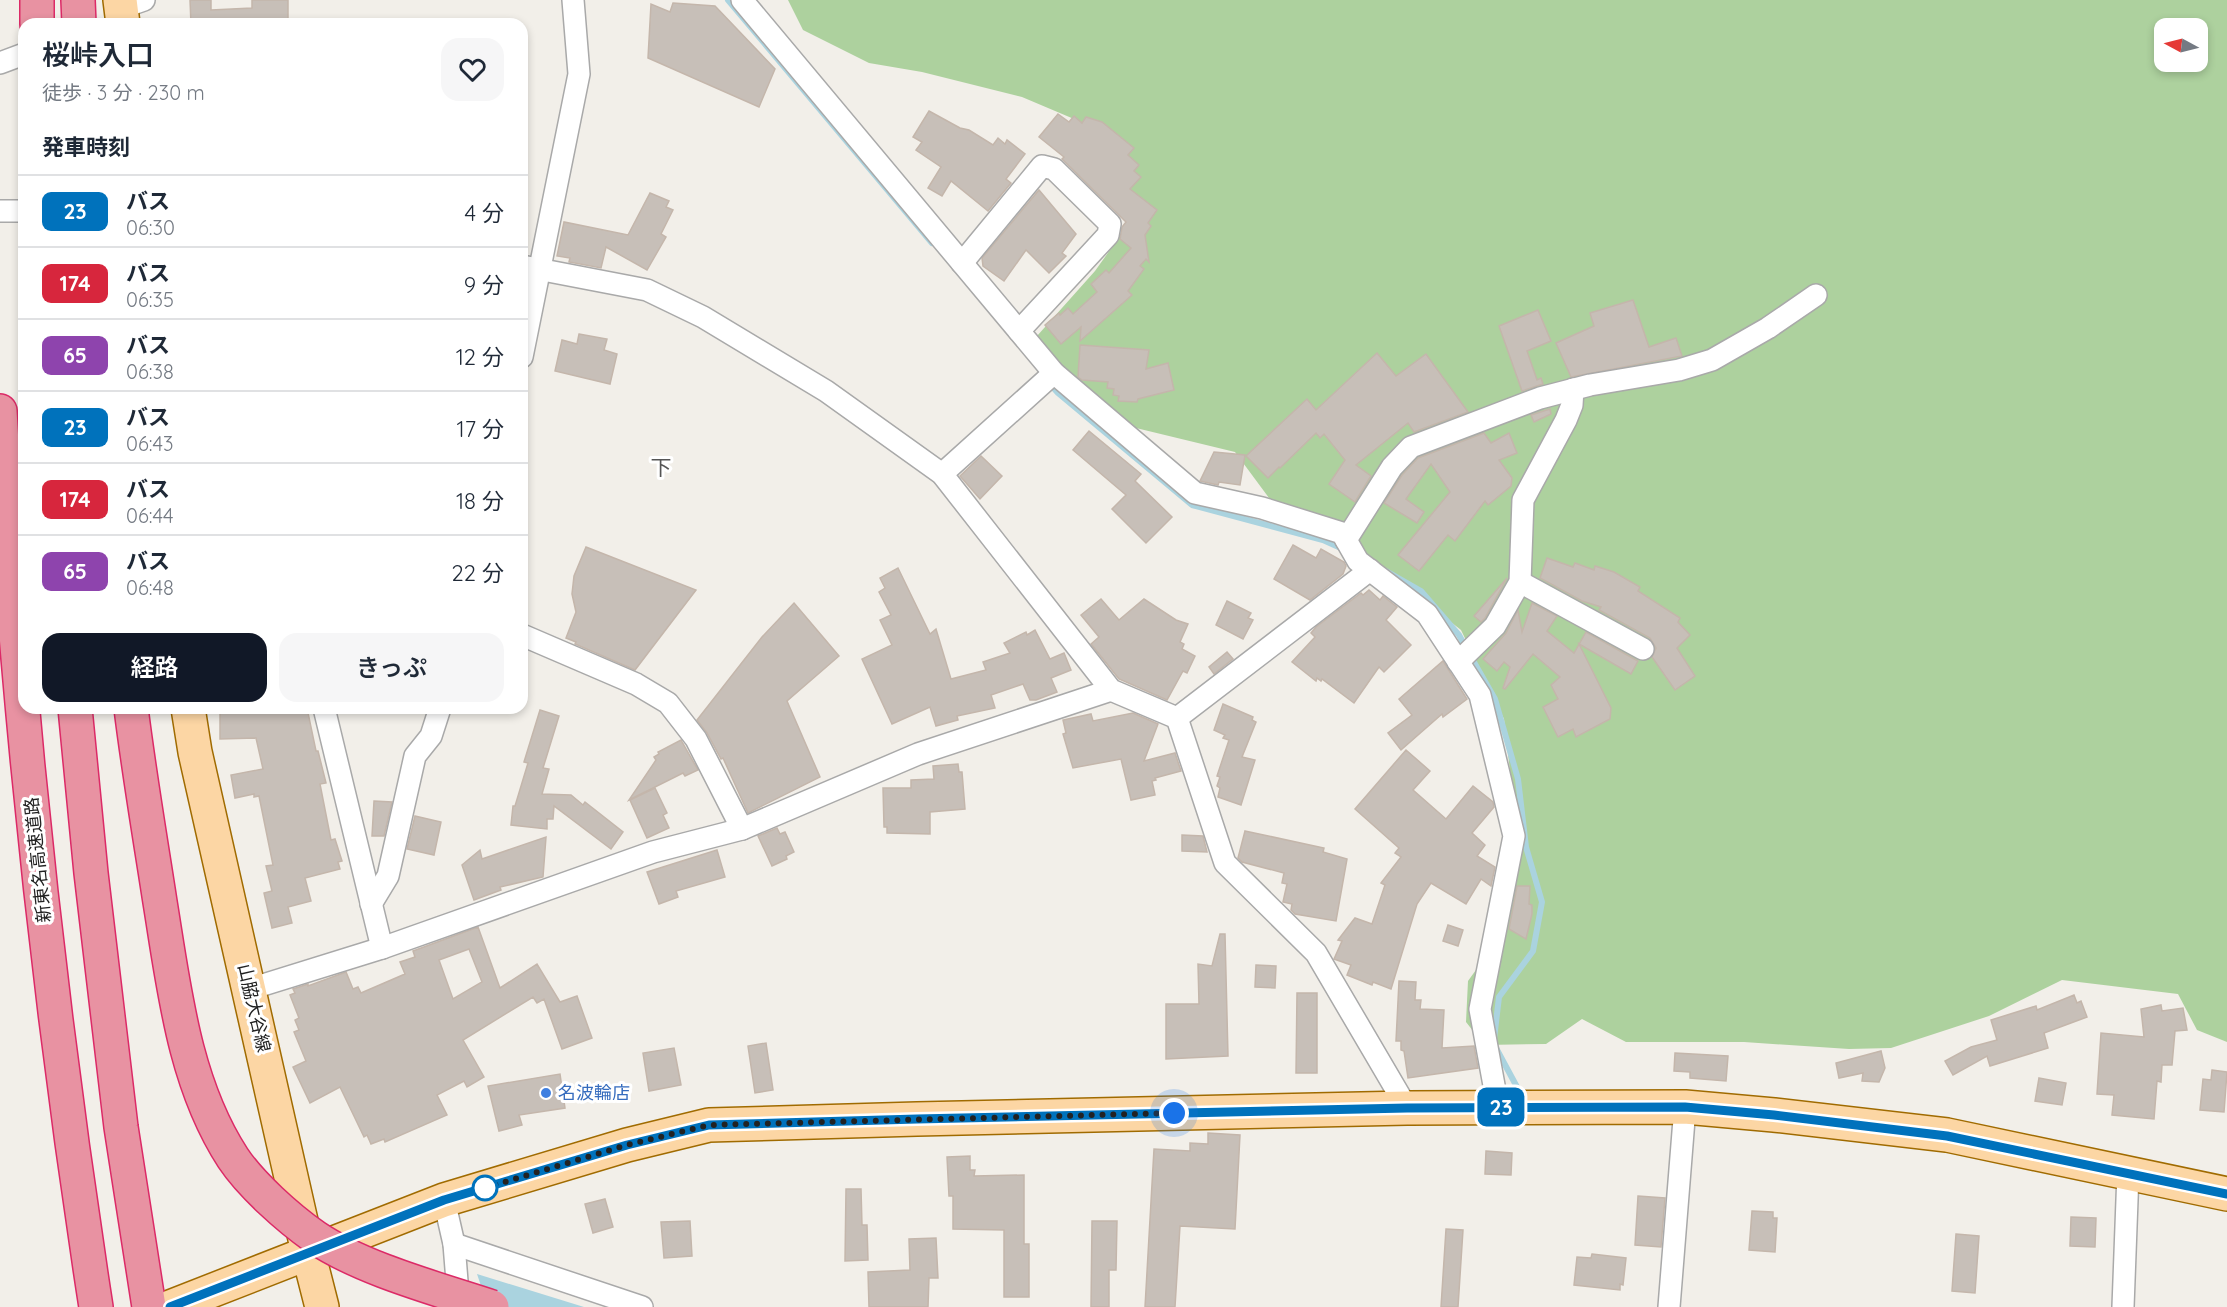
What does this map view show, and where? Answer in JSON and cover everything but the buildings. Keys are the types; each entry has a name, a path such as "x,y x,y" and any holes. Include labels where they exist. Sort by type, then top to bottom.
{"highway":[{"path":"37,0 37,18"},
{"path":"78,0 79,18"},
{"name":"新東名高速道路","path":"0,411 10,583 18,666"},
{"name":"新東名高速道路","path":"23,714 37,862 72,1152 96,1307"},
{"path":"76,714 91,873 120,1115 149,1307"},
{"path":"132,714 172,975 185,1042 208,1111 234,1159 270,1200 315,1237 369,1263 492,1307"}],"main road":[{"name":"山脇大谷線","path":"189,714 195,752 322,1307"},
{"path":"170,1307 444,1200 627,1145 709,1125 1407,1108 1685,1107 1774,1115 1947,1136 2227,1194"}],"street":[{"path":"528,297 531,267 579,74 573,0"},
{"path":"742,0 1054,373 1195,492 1262,508 1342,533 1358,561 1427,614 1480,695 1514,836 1480,1009 1497,1107"},
{"path":"0,63 18,56"},
{"path":"962,263 1042,166 1054,169 1110,224 1108,235 1019,331"},
{"path":"0,211 18,211"},
{"path":"531,267 647,290 703,317 826,391 942,474 1112,690 1177,718 1225,863 1316,953 1407,1108"},
{"path":"1346,540 1392,467 1411,447 1540,398 1573,389 1679,370 1712,360 1768,328 1816,296"},
{"path":"942,474 1054,373"},
{"path":"1459,662 1496,626 1520,582 1523,500 1566,420 1572,405 1573,389"},
{"path":"1177,718 1370,570"},
{"path":"1520,582 1643,650"},
{"path":"528,638 636,684 668,703 696,739 742,829"},
{"path":"250,989 382,948 653,852 742,829 918,754 1112,690"},
{"path":"325,714 382,948"},
{"path":"371,904 388,876 415,756 431,736 438,714"},
{"path":"1669,1307 1685,1107"},
{"path":"2123,1307 2128,1173"},
{"path":"444,1200 454,1244 459,1307"},
{"path":"454,1244 642,1307"}],"green space":[{"path":"788,0 2227,0 2227,1042 2197,1030 2178,994 2062,980 1989,1016 1891,1048 1849,1049 1744,1042 1626,1042 1582,1019 1546,1044 1484,1045 1466,1022 1468,981 1501,935 1515,815 1504,719 1461,630 1367,556 1278,510 1235,452 1103,420 1050,373 1037,336 1095,271 1130,222 1100,130 1022,97 922,72 869,63 803,30"}],"water":[{"path":"477,1274 584,1307 488,1307"}],"waterway":[{"path":"728,0 932,243"},
{"path":"1048,382 1058,393 1192,505 1323,540 1343,549"},
{"path":"1386,571 1421,591 1459,635 1466,648"},
{"path":"1471,657 1495,699 1518,779 1526,847 1542,902 1533,951 1499,997 1494,1039"},
{"path":"1496,1048 1517,1087"}],"bus line":[{"name":"23","path":"170,1307 444,1200 627,1145 709,1125 1407,1108 1685,1107 1774,1115 1947,1136 2227,1194"}],"place":[{"name":"名波輪店","path":"546,1093"}],"district":[{"name":"下","path":"661,468"}],"route":[{"path":"485,1188 627,1145 709,1125 1174,1113"}]}
